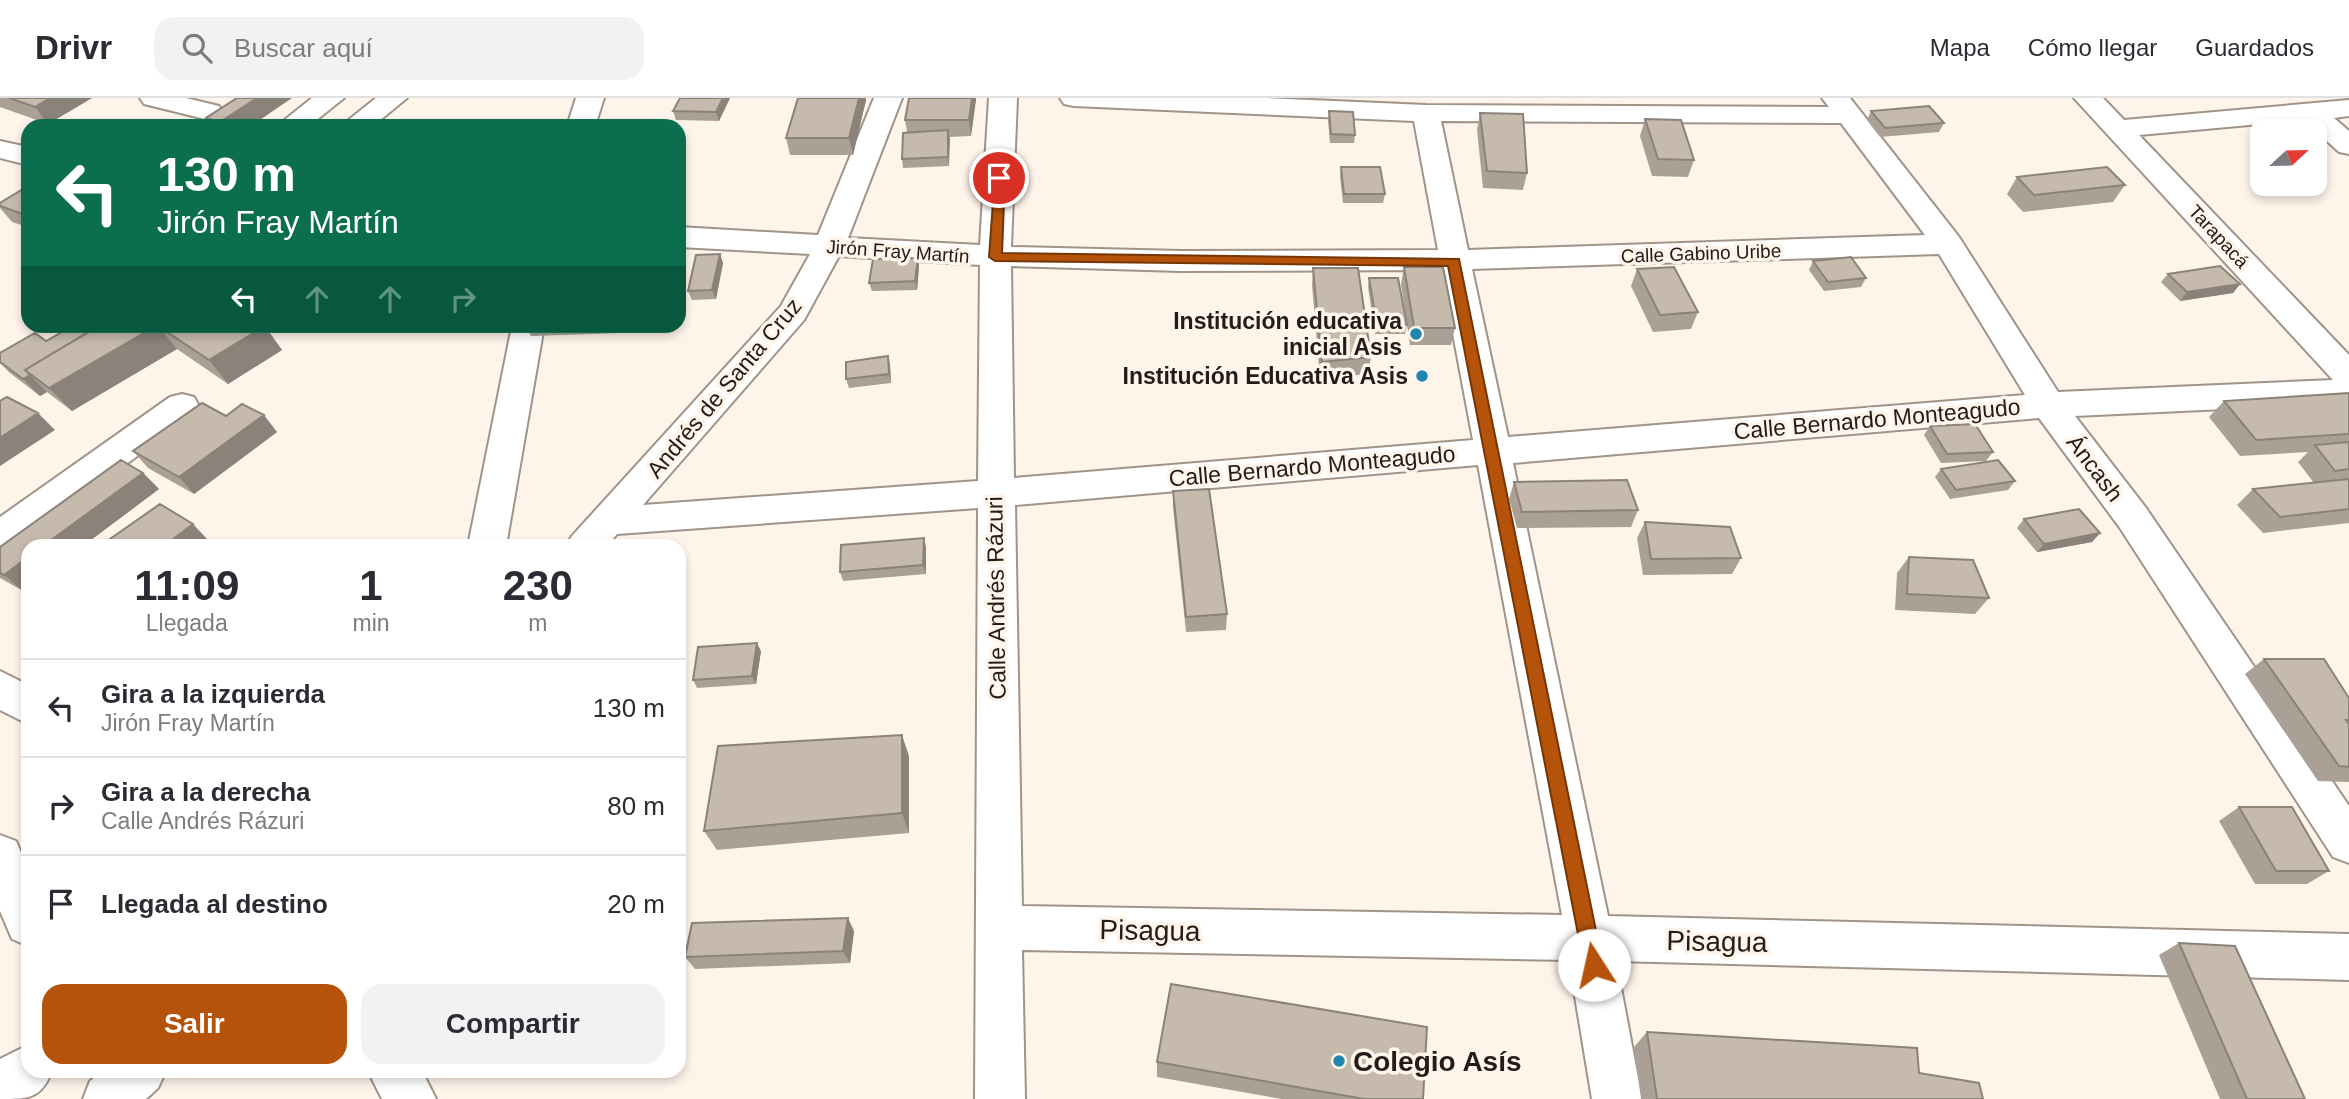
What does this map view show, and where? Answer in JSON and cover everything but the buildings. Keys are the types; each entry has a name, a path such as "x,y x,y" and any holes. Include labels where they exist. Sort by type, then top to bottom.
{"street":[{"path":"154,98 209,112"},
{"path":"301,119 330,98"},
{"path":"364,119 393,98"},
{"path":"583,119 590,98"},
{"name":"Andrés de Santa Cruz","path":"592,539 793,312 829,247 888,98"},
{"name":"Calle Andrés Rázuri","path":"1000,1099 995,257 1003,98"},
{"path":"1074,98 1426,113 1841,106"},
{"name":"Tarapacá","path":"2088,98 2349,376"},
{"name":"Áncash","path":"1841,106 1948,244 2048,405 2133,518 2349,843"},
{"path":"2116,129 2349,108"},
{"path":"2311,112 2349,146"},
{"path":"1426,113 1589,938 1617,1099"},
{"path":"0,149 21,154"},
{"name":"Jirón Fray Martín","path":"686,237 722,237 829,247 995,257 1454,262"},
{"name":"Calle Gabino Uribe","path":"1454,262 1948,244"},
{"path":"488,539 527,333"},
{"name":"Calle Bernardo Monteagudo","path":"610,522 995,493 2048,405 2349,391"},
{"path":"0,536 181,406"},
{"path":"0,688 21,702"},
{"path":"0,855 21,907"},
{"name":"Pisagua","path":"1000,928 1589,938 2349,957"},
{"path":"0,1087 21,1074"},
{"path":"95,1078 106,1099 132,1078"},
{"path":"398,1078 411,1099"}],"place":[{"name":"Institución educativa inicial Asis","path":"1416,334"},
{"name":"Institución Educativa Asis","path":"1422,376"},
{"name":"Colegio Asís","path":"1339,1061"}],"route":[{"path":"999,178 995,257 1454,262 1594,965"}]}
